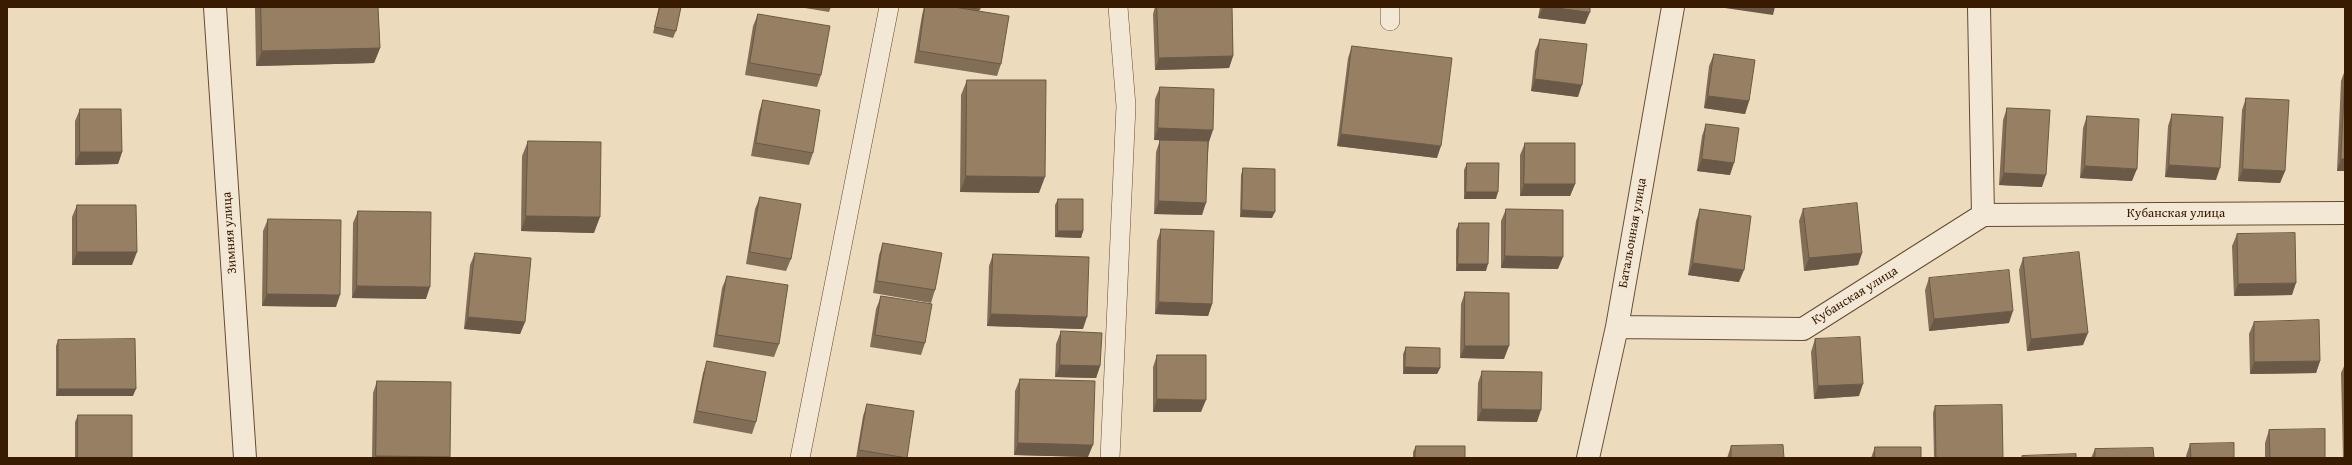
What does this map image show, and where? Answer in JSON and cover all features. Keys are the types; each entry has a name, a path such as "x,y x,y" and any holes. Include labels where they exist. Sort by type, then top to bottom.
{"street":[{"name":"Зимняя улица","path":"215,7 245,458"},
{"name":"Батальонная улица","path":"1588,458 1617,327 1673,7"},
{"path":"1980,7 1983,215"},
{"name":"Кубанская улица","path":"1617,327 1803,329 1983,215 2345,214"}],"lane":[{"path":"800,458 889,7"},
{"path":"1110,458 1126,106 1118,7"}],"building":[{"path":"261,7 378,7 380,48 262,51"},
{"path":"660,7 681,7 676,31 655,27"},
{"path":"925,7 954,7 1009,16 1001,64 919,51"},
{"path":"965,7 980,7 980,9"},
{"path":"1157,7 1232,7 1233,56 1159,58"},
{"path":"1549,7 1590,7 1590,12"},
{"path":"758,14 830,26 821,75 750,63"},
{"path":"1540,39 1587,44 1582,85 1535,79"},
{"path":"1352,46 1452,58 1441,146 1341,134"},
{"path":"1714,54 1755,60 1749,101 1708,96"},
{"path":"2345,79 2345,159 2341,159"},
{"path":"967,80 1046,80 1045,177 966,176"},
{"path":"1160,87 1214,89 1213,130 1158,128"},
{"path":"2246,98 2289,100 2285,171 2243,169"},
{"path":"763,100 820,110 813,153 756,143"},
{"path":"2007,108 2050,110 2046,175 2004,173"},
{"path":"80,109 121,109 122,152 80,152"},
{"path":"2172,114 2223,117 2220,168 2169,165"},
{"path":"2087,116 2139,119 2137,169 2085,166"},
{"path":"1706,124 1739,128 1734,163 1702,159"},
{"path":"1160,140 1208,141 1206,203 1159,201"},
{"path":"528,141 601,142 600,217 526,216"},
{"path":"1525,143 1575,143 1575,184 1524,184"},
{"path":"1467,163 1499,163 1498,192 1466,192"},
{"path":"1243,168 1275,169 1275,212 1242,210"},
{"path":"760,197 801,204 791,259 750,252"},
{"path":"1058,199 1083,199 1083,231 1058,231"},
{"path":"1857,203 1862,253 1809,258 1803,209"},
{"path":"77,205 136,205 137,252 77,252"},
{"path":"1506,209 1563,210 1563,257 1505,256"},
{"path":"1700,209 1751,216 1744,270 1693,263"},
{"path":"358,211 431,212 430,287 357,286"},
{"path":"268,219 341,220 340,295 267,294"},
{"path":"1459,223 1489,223 1488,264 1458,264"},
{"path":"1161,229 1214,231 1212,304 1159,302"},
{"path":"2295,233 2296,283 2238,284 2237,234"},
{"path":"883,243 942,253 935,290 877,281"},
{"path":"2079,252 2088,333 2031,339 2023,258"},
{"path":"475,253 531,258 525,322 468,317"},
{"path":"993,254 1089,257 1087,317 991,314"},
{"path":"2009,270 2013,311 1934,319 1929,278"},
{"path":"727,276 788,285 779,344 717,335"},
{"path":"1465,292 1509,293 1509,346 1465,346"},
{"path":"881,296 932,304 925,343 875,335"},
{"path":"2319,320 2320,361 2254,362 2254,322"},
{"path":"1061,331 1102,333 1100,366 1060,365"},
{"path":"1860,337 1863,384 1818,386 1815,339"},
{"path":"135,339 136,389 58,389 58,340"},
{"path":"1406,347 1440,348 1440,368 1405,367"},
{"path":"1157,355 1206,355 1206,400 1157,399"},
{"path":"707,361 766,372 756,422 697,411"},
{"path":"1482,371 1542,372 1541,410 1482,409"},
{"path":"1020,379 1095,381 1093,445 1018,443"},
{"path":"377,381 451,382 450,457 376,456"},
{"path":"867,404 914,411 907,458 859,450"},
{"path":"2002,405 2003,458 1936,458 1935,406"},
{"path":"78,415 132,415 132,458 78,458"},
{"path":"2325,429 2325,458 2270,458 2269,430"},
{"path":"2234,443 2234,458 2191,458 2190,444"},
{"path":"1783,445 1784,458 1731,458 1731,446"},
{"path":"1416,446 1465,446 1465,458 1415,458"},
{"path":"1875,447 1921,447 1921,458 1875,458"},
{"path":"2153,448 2154,458 2095,458 2095,449"},
{"path":"2076,454 2076,458 2022,458 2022,456"}]}
